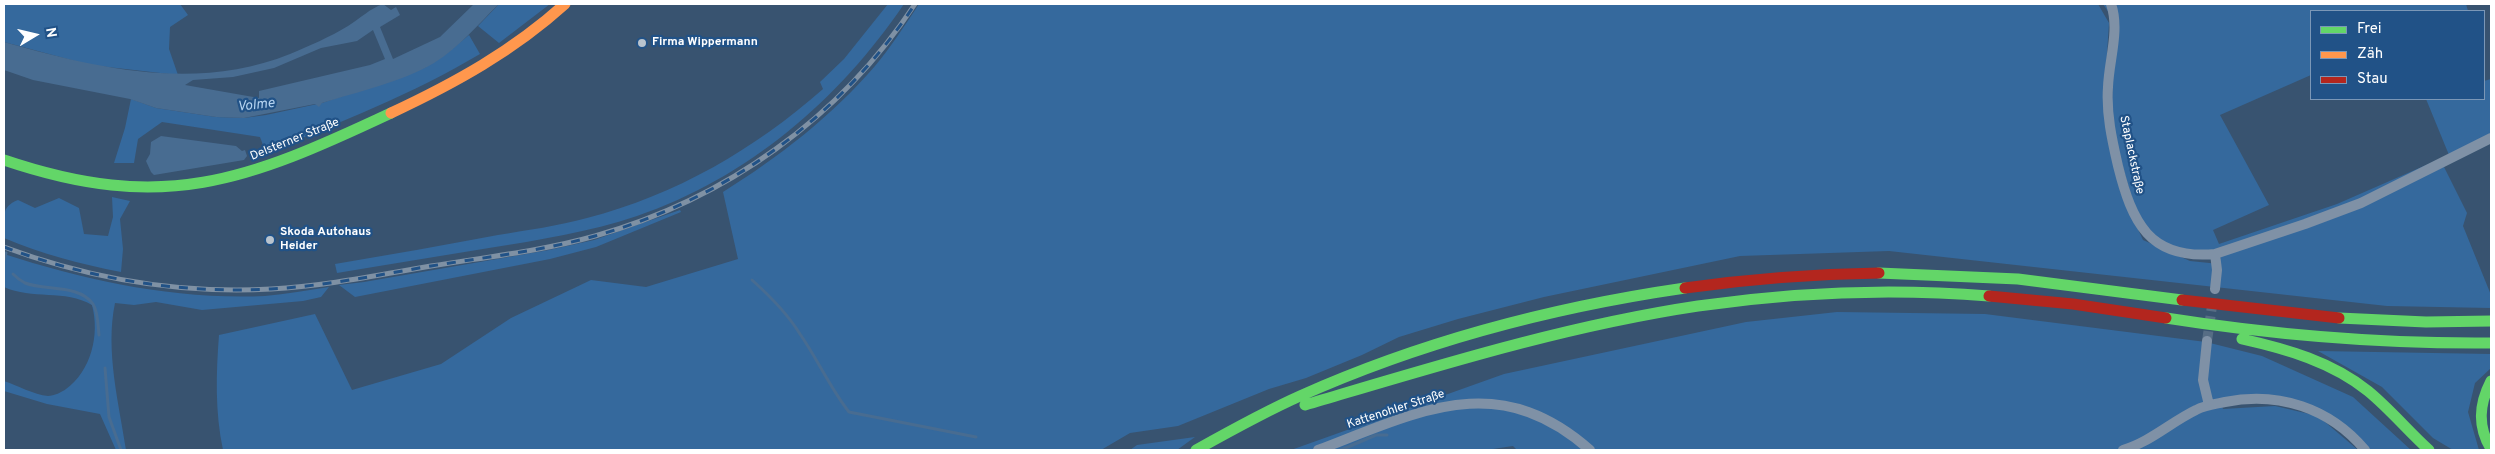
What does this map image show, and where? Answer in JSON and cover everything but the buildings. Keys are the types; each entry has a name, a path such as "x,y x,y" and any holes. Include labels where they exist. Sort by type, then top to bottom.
{"main road":[{"name":"Delsterner Straße","path":"4,160 63,178 121,188 178,187 230,179 292,158 445,88 510,49 565,4"},
{"path":"1196,450 1256,417 1314,391 1384,364 1522,321 1604,301 1695,285 1820,274 1912,272 1984,276 2092,286 2230,307 2340,319 2389,322 2491,322"},
{"path":"1213,450 1259,425 1305,406 1526,341 1698,306 1800,295 1911,293 1982,295 2052,302 2340,340 2491,343"},
{"path":"2183,320 2200,332 2278,347 2338,369 2356,380 2384,404 2429,450"},
{"path":"2491,381 2480,406 2480,420 2483,434 2491,449"}],"street":[{"name":"Staplackstraße","path":"2111,4 2114,22 2108,108 2115,151 2130,208 2141,229 2159,244 2181,253 2214,254 2305,224 2361,202 2491,138"},
{"path":"2214,254 2217,270 2215,288"},
{"path":"2207,341 2203,380 2209,405"},
{"path":"2123,450 2146,441 2195,410 2209,405 2260,398 2294,403 2322,414 2335,422 2365,450"},
{"name":"Kattenohler Straße","path":"1318,450 1387,424 1446,406 1480,403 1510,407 1542,417 1572,434 1590,450"}],"shaded area":[{"path":"4,4 180,4 188,15 170,27 169,49 178,75 90,65 4,42"},
{"path":"499,4 550,4 499,43 478,26"},
{"path":"888,4 904,4 850,72 820,103 788,132 753,158 678,200 619,222 582,231 337,273 335,264 543,228 587,218 652,197 683,183 742,150 797,111 823,89 820,82 844,59"},
{"path":"919,4 2098,4 2109,23 2105,85 2120,191 2143,240 2190,261 2219,264 2221,256 2444,167 2467,213 2463,226 2491,295 2491,308 2387,306 1889,251 1740,256 1544,297 1458,319 1399,337 1362,355 1306,378 1269,389 1178,426 1130,433 1101,450 223,450 220,436 217,393 219,335 315,314 352,390 441,364 511,318 591,280 646,287 738,259 723,192 764,165 804,135 841,102 881,59"},
{"path":"2103,4 2466,4 2468,10 2310,10 2310,75 2220,115 2269,205 2213,230 2219,244 2337,204 2449,155 2426,100 2485,100 2485,81 2491,79 2491,134 2396,186 2215,254 2181,253 2141,229 2111,127 2115,22"},
{"path":"469,35 480,54 455,69 348,119 266,153 260,137 162,122 138,139 134,163 114,163 125,128 131,99 156,108 216,117 244,118 266,115 322,103 424,68 446,54"},
{"path":"112,197 130,201 120,219 123,249 121,272 61,258 4,238 4,214 12,203 18,200 35,208 59,198 79,208 84,234 108,236 113,217"},
{"path":"680,210 681,212 596,247 550,259 355,297 339,285 549,250 594,240"},
{"path":"4,254 68,273 165,292 198,295 265,296 329,287 321,297 303,301 202,310 156,302 134,305 115,303 112,321 112,358 126,450 116,450 100,414 47,404 4,391 4,381 31,392 48,396 58,394 64,390 75,381 87,362 94,340 95,328 92,305 82,300 71,297 26,293 4,287"},
{"path":"1837,312 1985,314 2206,342 2262,356 2353,397 2411,450 2365,450 2335,423 2318,413 2300,405 2261,398 2221,403 2223,409 2275,406 2318,416 2358,450 1517,450 1513,446 1486,450 1291,450 1504,374 1746,322"},
{"path":"2318,351 2491,354 2491,368 2475,383 2468,412 2479,450 2453,450 2433,438 2382,387"},
{"path":"1195,437 1177,450 1130,450 1137,445"}],"water":[{"name":"Volme","path":"383,4 391,10 396,7 400,15 380,27 393,59 440,37 474,4 499,4 452,50 434,63 408,76 322,103 319,107 315,104 244,118 216,117 156,108 130,99 33,80 4,70 4,42 39,52 110,67 182,74 219,72 254,65 290,54 341,30","holes":["373,30 385,59 370,65 259,91 259,98 185,85 193,80 233,77 274,68 321,48 357,41"]},
{"path":"161,136 236,146 242,151 245,150 247,156 244,160 154,175 146,161 150,154 151,142"}],"waterway":[{"path":"4,260 6,253"},
{"path":"13,274 25,283 71,291 87,298 93,304 96,311 99,335"},
{"path":"752,280 790,319 849,412 976,437"},
{"path":"105,368 109,417 121,450"},
{"path":"1341,450 1376,435 1387,435"}],"tunnel":[{"path":"2207,341 2213,299"}],"railway":[{"path":"4,247 69,268 102,276 169,286 237,290 291,288 331,283 534,250 595,236 643,220 690,200 734,176 776,149 815,118 852,83 885,45 915,4"}],"traffic: fast":[{"path":"4,160 61,176 112,185 159,187 203,182 247,172 292,157 391,113"},
{"path":"1879,273 2018,279 2182,300"},
{"path":"1196,450 1260,415 1300,396 1393,359 1440,343 1538,316 1587,305 1685,288"},
{"path":"1305,405 1451,362 1549,336 1648,314 1698,306 1770,297 1843,293 1916,292 1989,296"},
{"path":"2166,318 2287,334 2409,342 2491,343"},
{"path":"2339,318 2426,322 2491,321"},
{"path":"2242,339 2292,352 2339,372 2368,391 2429,450"},
{"path":"2491,381 2484,398 2481,415 2483,432 2491,449"}],"traffic: slow":[{"path":"391,113 438,90 482,65 525,37 565,4"}],"traffic: jam":[{"path":"1685,288 1830,274 1879,273"},
{"path":"1989,296 2073,304 2166,318"},
{"path":"2182,300 2339,318"}],"place":[{"name":"Firma Wippermann","path":"642,43"},
{"name":"Skoda Autohaus Heider","path":"270,240"}]}
